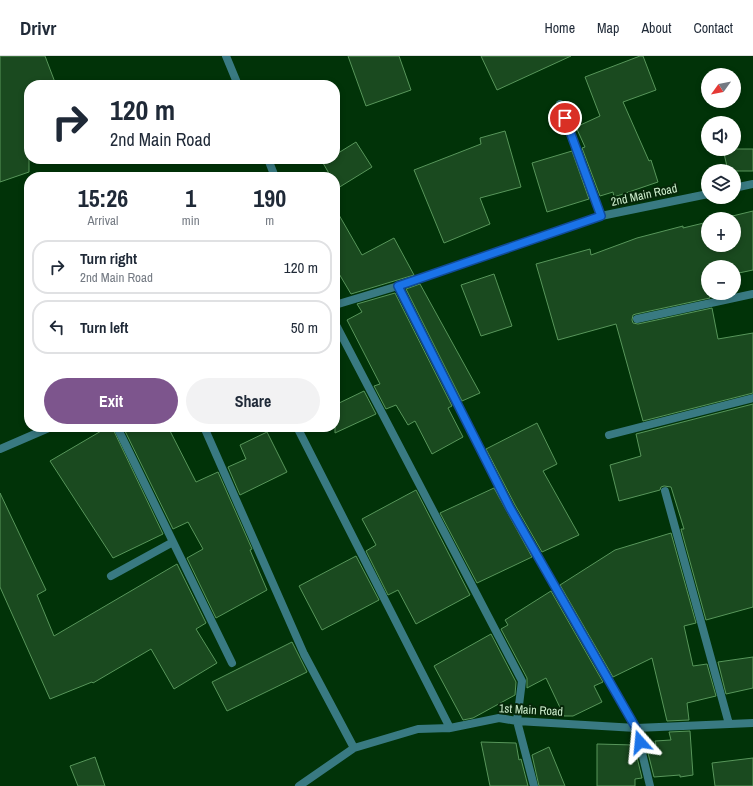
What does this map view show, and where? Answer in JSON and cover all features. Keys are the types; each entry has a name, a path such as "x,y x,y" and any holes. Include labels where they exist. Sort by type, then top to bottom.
{"street":[{"path":"226,56 236,80"},
{"path":"560,104 601,216"},
{"path":"741,187 753,184"},
{"name":"2nd Main Road","path":"340,303 398,286 601,216 701,195"},
{"path":"398,286 510,508 636,728 650,786"},
{"path":"637,319 753,294"},
{"path":"340,333 522,681 517,721 534,786"},
{"path":"609,435 753,398"},
{"path":"0,449 39,432"},
{"path":"119,432 232,663"},
{"path":"206,432 304,654 354,748"},
{"path":"300,432 450,728"},
{"path":"666,491 729,724"},
{"path":"111,576 173,542"},
{"name":"1st Main Road","path":"299,786 354,748 418,729 450,728 499,718 517,721 636,728 753,723"}],"building":[{"path":"0,56 45,56 54,80 24,80 24,164 29,164 29,172 24,172 24,174 0,182"},
{"path":"348,56 399,56 411,90 366,106"},
{"path":"481,56 571,56 497,90"},
{"path":"643,56 656,90 623,102 649,161 651,160 658,182 614,197 613,192 600,196 582,148 585,147 576,127 600,116 585,77"},
{"path":"505,131 521,187 480,198 490,224 444,243 414,170 481,144 480,138"},
{"path":"356,142 372,167 340,187 340,172 328,172 324,164 340,164 340,152"},
{"path":"741,149 753,149 753,171 741,171 741,164 726,164 725,156 741,156"},
{"path":"572,151 589,199 547,212 532,163"},
{"path":"753,211 753,270 741,273 741,260 701,260 701,300 636,314 633,315 632,320 633,323 638,324 712,308 718,339 753,333 753,393 643,421 616,324 558,340 536,264 590,249 591,255 637,238 683,226 683,228 701,224 701,252 741,252 741,214"},
{"path":"340,217 362,255 394,238 414,275 351,294 340,275"},
{"path":"494,274 512,326 481,336 461,285"},
{"path":"420,284 480,393 462,401 406,289"},
{"path":"395,293 452,406 448,408 463,437 432,454 415,421 408,425 396,405 386,409 374,386 380,384 347,320 362,312 357,304"},
{"path":"364,391 376,414 340,431 340,403"},
{"path":"753,404 753,607 706,620 681,529 684,529 671,487 664,486 661,487 660,490 619,501 610,465 641,456 636,434"},
{"path":"537,423 557,464 543,471 579,535 542,552 515,505 486,449"},
{"path":"99,432 114,432 163,534 113,558 50,461"},
{"path":"125,432 171,432 196,482 218,472 252,549 250,550 267,590 216,618 187,558 203,549 188,522 173,529"},
{"path":"267,432 287,472 240,495 228,467 246,459 240,445"},
{"path":"494,488 532,557 477,583 440,513"},
{"path":"416,490 470,595 416,624 398,590 388,595 366,551 376,545 362,519"},
{"path":"0,493 46,590 37,595 54,636 177,564 206,623 196,629 217,663 174,689 151,649 93,683 92,682 50,699 0,587"},
{"path":"671,533 696,623 684,626 693,666 707,664 716,696 687,703 689,720 667,721 652,658 613,677 560,585 615,550"},
{"path":"356,556 379,600 322,630 299,586"},
{"path":"551,591 603,682 594,686 602,702 573,716 564,716 546,678 527,688 527,678 501,629 508,625 505,620"},
{"path":"491,634 516,682 515,695 473,718 463,720 434,666"},
{"path":"292,642 307,672 227,711 212,682"},
{"path":"753,657 753,688 726,694 718,662"},
{"path":"690,731 693,775 680,777 680,775 654,777 646,745 656,745 655,741 671,740 669,732"},
{"path":"481,742 516,743 519,760 521,759 528,786 490,786"},
{"path":"597,744 634,745 642,778 635,779 635,786 597,786"},
{"path":"549,747 565,786 539,786 532,755"},
{"path":"95,757 105,786 78,786 70,766"},
{"path":"753,758 753,786 715,786 712,763"}],"route":[{"path":"565,118 601,216 398,286 510,508 636,728 640,742"}]}
